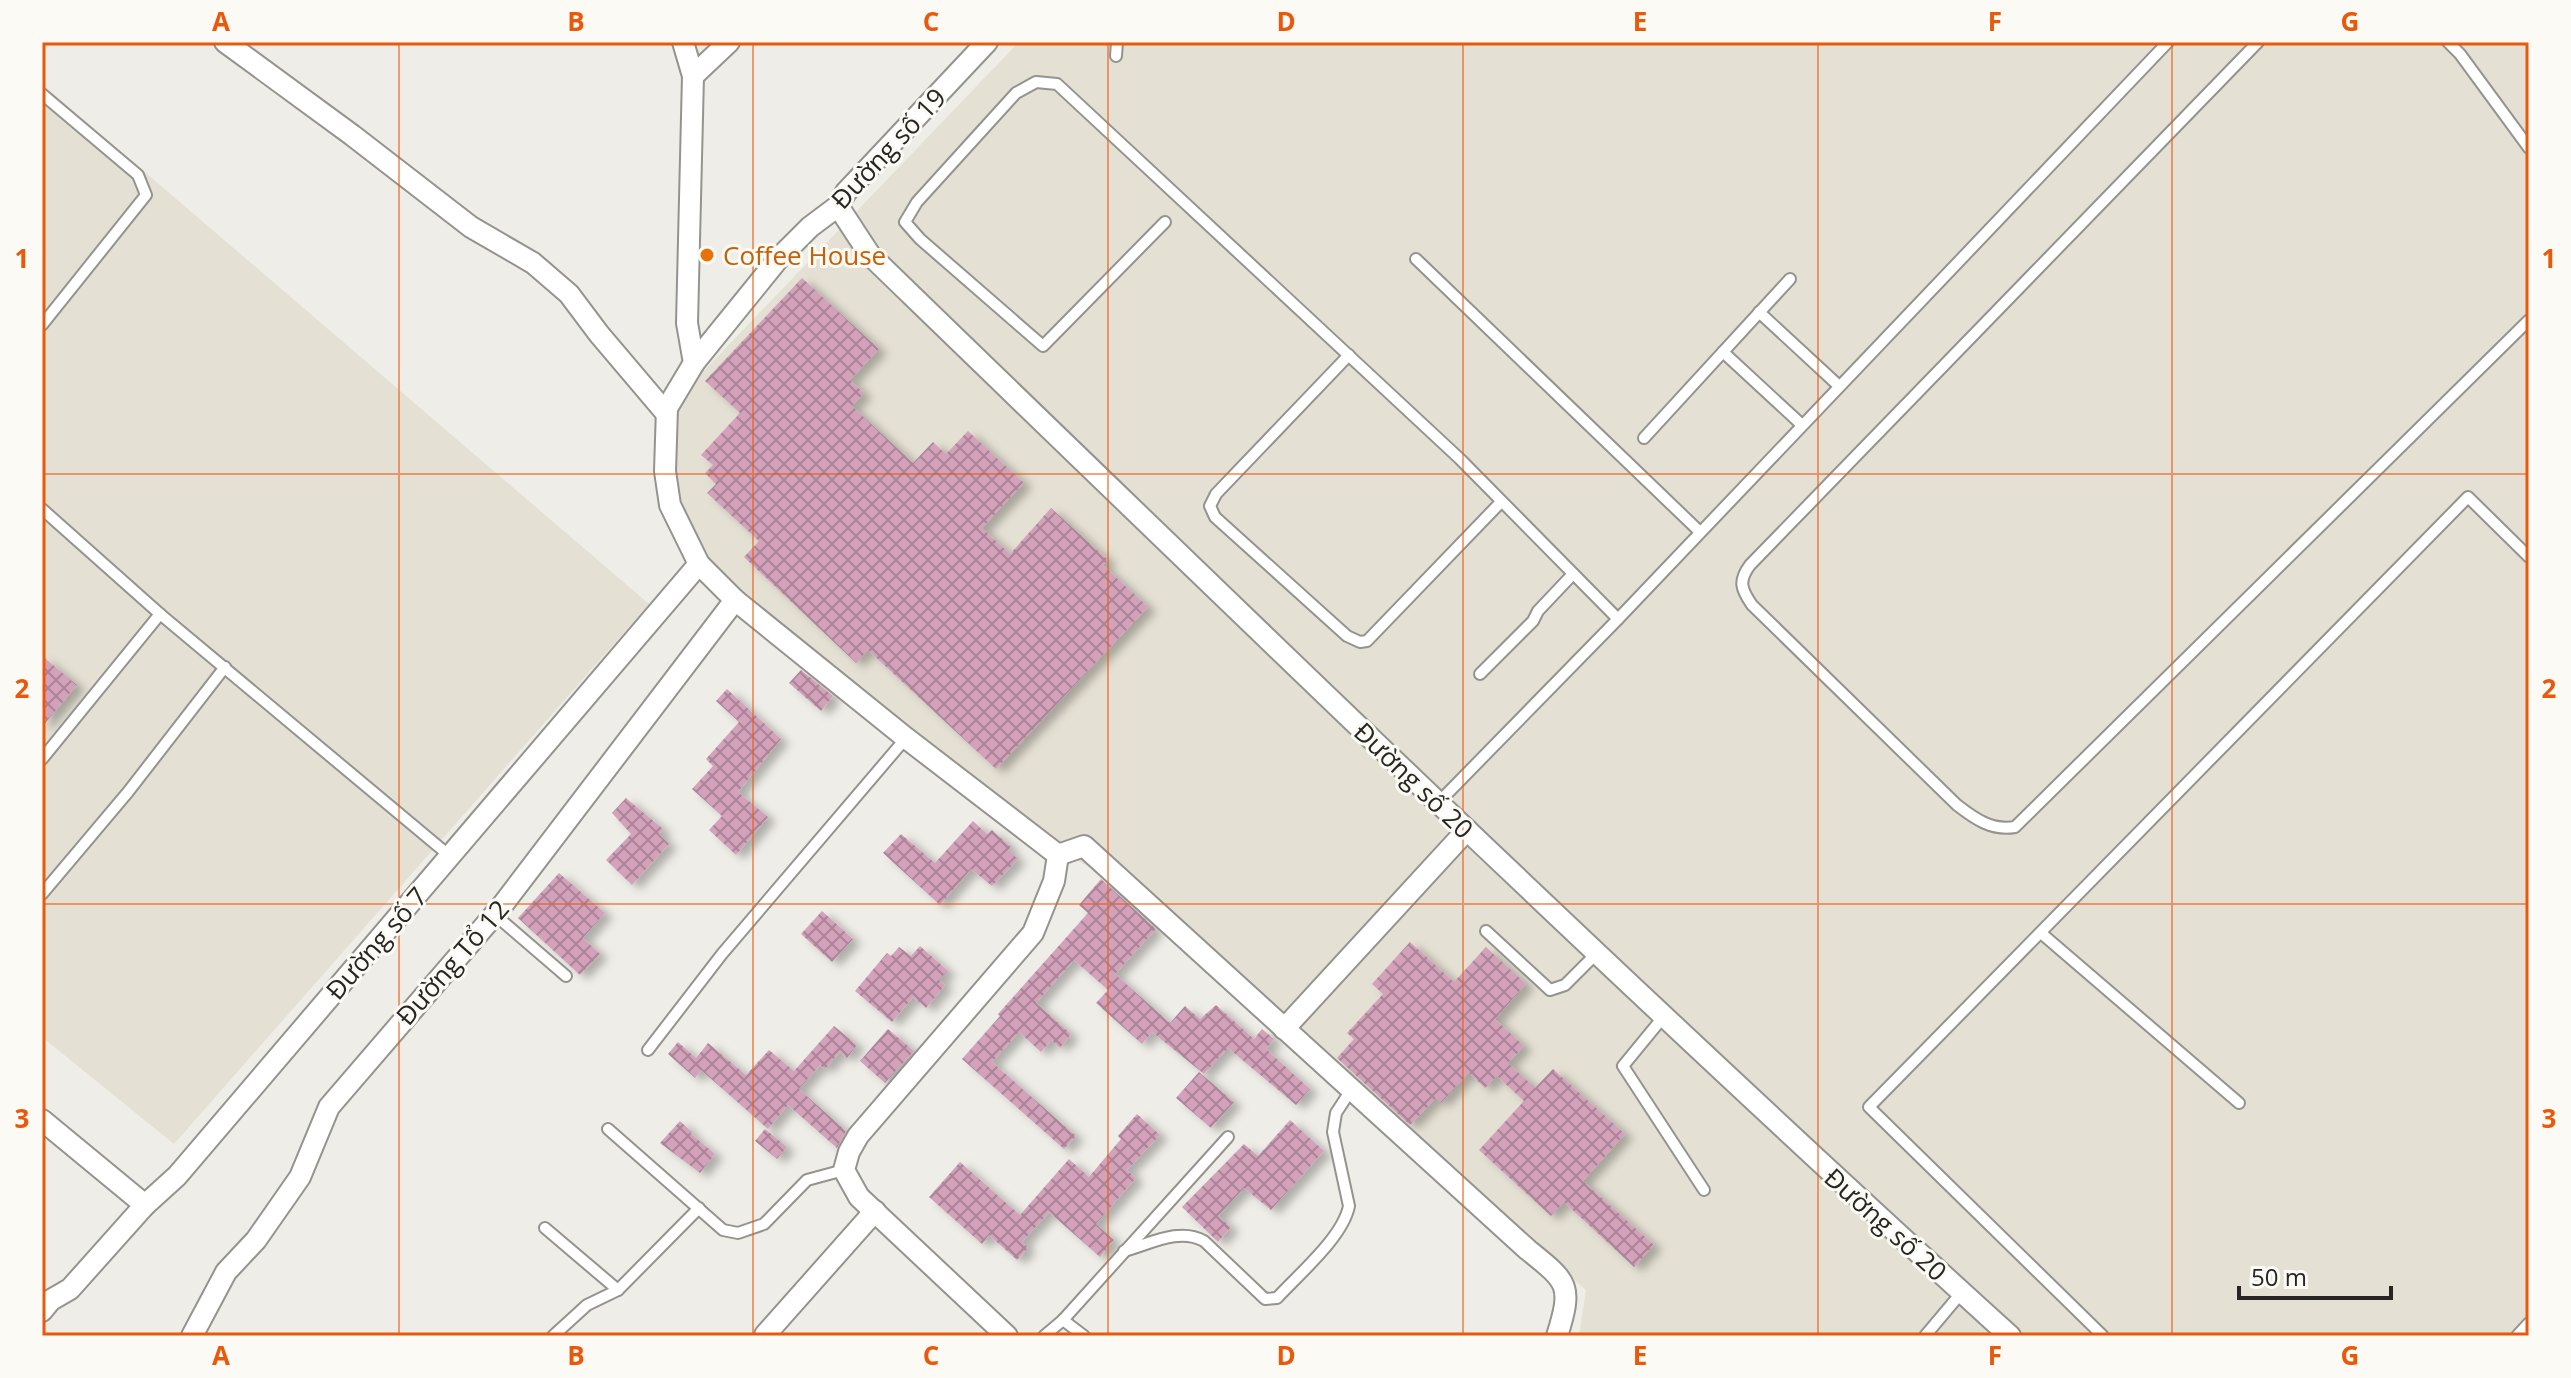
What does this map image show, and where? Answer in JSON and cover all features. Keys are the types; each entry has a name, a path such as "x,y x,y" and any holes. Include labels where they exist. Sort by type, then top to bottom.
{"street":[{"path":"225,42 471,227 533,263 569,294 666,413 665,471 670,505 699,564 735,600 1058,855"},
{"path":"683,42 693,76 687,323 694,363"},
{"path":"693,76 729,42"},
{"name":"Đường số 19","path":"666,413 694,363 779,258 810,227 838,206 846,192 987,42"},
{"name":"Đường số 20","path":"838,206 870,255 1438,803 1833,1175 2010,1336"},
{"name":"Đường số 7","path":"45,1301 70,1289 145,1205 177,1176 699,564"},
{"name":"Đường Tổ 12","path":"192,1336 226,1272 256,1240 300,1177 329,1107 494,914 735,600"},
{"path":"1284,1029 1467,830"},
{"path":"1058,855 1084,846 1560,1276 1567,1304 1557,1336"},
{"path":"1007,1336 859,1197 844,1170 858,1136 1033,933 1054,881 1058,855"},
{"path":"42,1120 145,1205"},
{"path":"765,1335 875,1211"}],"lane":[{"path":"1116,56 1117,42"},
{"path":"1438,803 1618,619 2168,42"},
{"path":"2258,42 1750,565 1740,582 1752,605 1957,805 1991,826 2003,829 2015,827 2529,320"},
{"path":"2448,42 2470,66 2529,148"},
{"path":"1165,222 1043,346 920,239 905,222 917,202 1016,93 1036,82 1057,84 1349,355 1618,619"},
{"path":"42,94 138,175 146,195 42,325"},
{"path":"1416,259 1700,532"},
{"path":"1644,438 1790,279"},
{"path":"1759,312 1839,386"},
{"path":"1723,352 1802,425"},
{"path":"1349,355 1216,494 1210,506 1215,517 1347,636 1360,642 1367,641 1501,502"},
{"path":"2103,1336 1869,1107 2468,497 2529,557"},
{"path":"42,509 160,614 451,857"},
{"path":"1480,674 1533,621 1538,611 1573,574"},
{"path":"42,759 160,614"},
{"path":"42,894 128,792 225,667"},
{"path":"648,1050 722,954 906,738"},
{"path":"494,914 566,976"},
{"path":"1486,931 1550,990 1565,985 1597,953"},
{"path":"2041,933 2239,1103"},
{"path":"1664,1016 1623,1066 1704,1190"},
{"path":"1124,1251 1168,1238 1192,1235 1204,1241 1260,1296 1270,1300 1277,1298 1338,1231 1347,1215 1349,1206 1333,1132 1336,1113 1351,1090"},
{"path":"608,1129 723,1230 738,1233 764,1224 807,1180 844,1170"},
{"path":"1044,1336 1063,1320 1228,1137"},
{"path":"553,1336 587,1305 618,1290 699,1208"},
{"path":"545,1228 618,1290"},
{"path":"1925,1336 1962,1292"},
{"path":"1063,1320 1084,1336"},
{"path":"2517,1336 2529,1323"}],"shaded area":[{"path":"1019,42 2529,42 2529,1336 1579,1336 1586,1290 1115,881 972,804 709,562 678,513 670,466 673,403"},
{"path":"42,84 649,604 174,1144 42,1037"}],"building":[{"path":"802,278 879,349 850,380 864,393 852,406 913,463 933,442 946,454 968,431 1024,483 982,528 1010,554 1051,508 1108,560 1103,565 1148,607 996,769 868,650 856,663 744,557 759,541 707,493 716,484 705,473 713,465 701,455 740,413 705,381"},
{"path":"42,656 77,685 42,727"},
{"path":"801,670 833,696 821,711 789,683"},
{"path":"727,689 781,739 738,792 768,817 736,855 709,830 722,816 692,789 713,766 706,759 739,722 716,701"},
{"path":"626,798 663,829 659,834 669,844 632,885 606,860 631,834 612,813"},
{"path":"973,821 987,834 992,830 1011,847 1008,850 1018,859 992,886 971,869 940,905 883,853 901,834 935,863"},
{"path":"559,873 605,913 583,938 600,954 580,975 518,918"},
{"path":"1101,879 1156,929 1115,974 1170,1023 1185,1006 1200,1019 1216,1005 1254,1039 1262,1029 1274,1039 1266,1049 1310,1089 1296,1105 1228,1048 1204,1074 1152,1032 1142,1044 1096,1003 1108,990 1074,960 1036,1003 1071,1034 1060,1048 1051,1040 1041,1052 1019,1032 992,1062 1076,1136 1064,1149 962,1059 1088,913 1079,905"},
{"path":"822,911 853,939 832,962 801,934"},
{"path":"1410,942 1454,982 1486,947 1526,984 1495,1019 1524,1046 1508,1063 1535,1088 1553,1069 1625,1134 1583,1181 1654,1245 1634,1267 1564,1202 1551,1216 1479,1150 1524,1101 1497,1076 1485,1088 1469,1073 1441,1103 1436,1098 1410,1125 1337,1058 1354,1039 1347,1033 1383,994 1372,984"},
{"path":"920,946 948,971 939,980 945,985 926,1008 913,997 892,1022 855,991 887,953 891,956 899,947 911,956"},
{"path":"834,1026 857,1045 847,1058 840,1052 825,1069 820,1065 799,1089 846,1131 837,1148 788,1105 768,1129 701,1070 695,1078 668,1054 678,1042 696,1058 708,1043 746,1075 769,1050 794,1071"},
{"path":"888,1029 914,1051 885,1083 860,1061"},
{"path":"1199,1072 1234,1102 1211,1128 1176,1098"},
{"path":"1137,1114 1160,1135 1127,1170 1136,1178 1096,1224 1114,1240 1100,1257 1049,1212 1022,1242 1028,1248 1017,1260 989,1235 982,1244 929,1197 960,1162 1020,1215 1069,1159 1089,1177 1121,1139 1118,1136"},
{"path":"1290,1120 1324,1151 1271,1210 1244,1188 1218,1216 1231,1227 1218,1242 1182,1207 1244,1144 1258,1156"},
{"path":"680,1121 715,1154 700,1173 660,1143"},
{"path":"765,1129 787,1147 777,1159 755,1141"}],"place":[{"name":"Coffee House","path":"707,255"}]}
